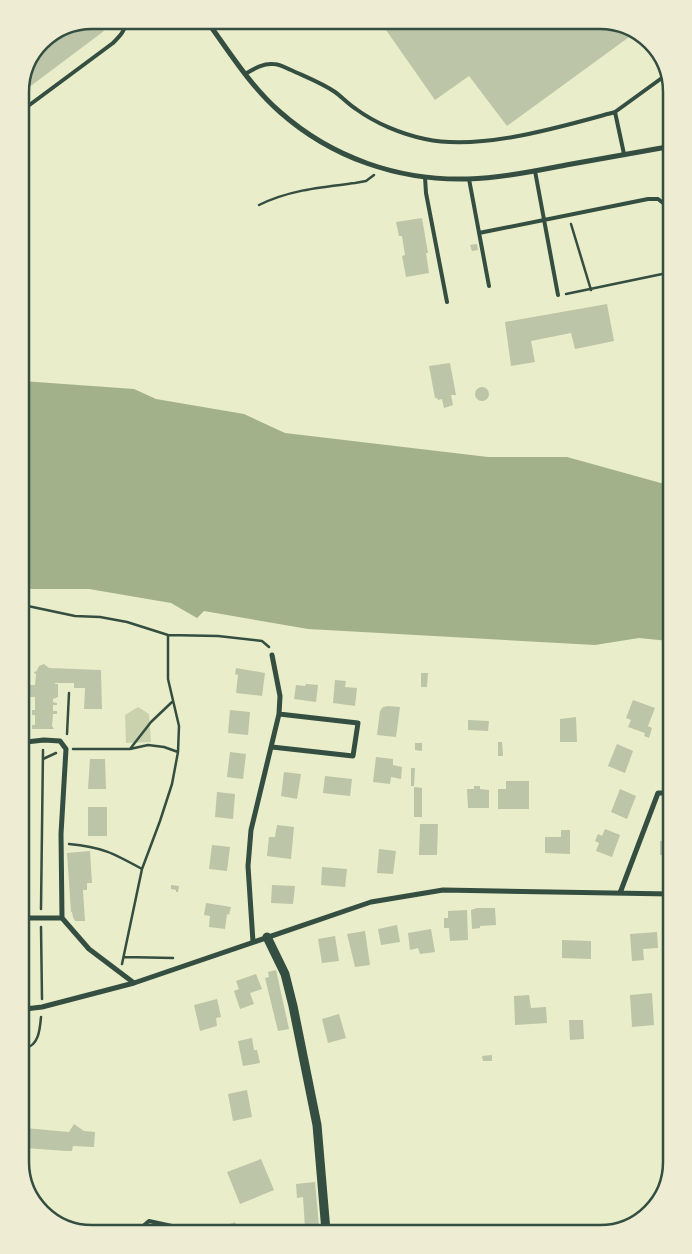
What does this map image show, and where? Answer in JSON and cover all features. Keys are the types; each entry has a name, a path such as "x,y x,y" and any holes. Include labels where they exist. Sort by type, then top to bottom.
{"street":[{"path":"213,29 254,85 279,111 306,133 364,163 381,168 425,177 469,179 535,171 663,148"},
{"path":"253,942 248,866 251,830 279,714 280,696 272,655"},
{"path":"272,747 353,756 358,723 279,714"},
{"path":"29,742 44,740 60,742 66,749 61,844 62,918 89,949 134,983"},
{"path":"620,893 658,792 663,792"},
{"path":"29,1009 42,1007 134,983 371,902 443,890 663,894"},
{"path":"29,918 62,918"},
{"path":"267,937 285,974 294,1006 317,1125 325,1225"}],"lane":[{"path":"29,105 113,43 124,29"},
{"path":"246,74 260,66 279,65 309,78 334,92 357,110 394,130 426,139 460,142 507,138 561,127 614,112 661,78"},
{"path":"614,112 624,154"},
{"path":"535,171 558,296"},
{"path":"425,177 426,193 446,302"},
{"path":"469,179 488,286"},
{"path":"479,233 648,199 658,199 663,203"},
{"path":"144,1225 149,1221 167,1225"}],"path":[{"path":"259,205 287,193 366,181 381,168"},
{"path":"568,215 592,290"},
{"path":"558,296 663,274"},
{"path":"29,606 75,616 100,617 127,622 168,635 218,636 262,641 269,646 272,655"},
{"path":"120,972 142,869 172,784 178,752 179,726 168,679 168,635"},
{"path":"130,749 151,722 172,702"},
{"path":"29,1048 36,1040 40,1029 42,1007 42,760 44,740"},
{"path":"66,749 130,749 148,745 164,747 178,752"},
{"path":"61,844 89,846 112,852 142,869"},
{"path":"124,957 179,959 182,966"}],"shaded area":[{"path":"29,382 134,389 156,399 244,414 285,433 488,457 567,457 663,484 663,640 639,638 595,645 308,629 204,611 197,618 171,603 89,589 29,588"},
{"path":"138,707 149,714 151,742 126,743 125,715"}],"building":[{"path":"102,29 104,31 29,87 35,64 50,44 60,37 80,30"},
{"path":"604,29 630,36 507,126 469,76 435,100 386,30"},
{"path":"422,218 428,253 426,253 429,273 406,277 402,256 405,255 402,236 399,236 396,222"},
{"path":"477,244 478,250 472,251 470,245"},
{"path":"607,304 614,341 575,349 571,333 531,341 535,362 511,366 505,322"},
{"path":"450,363 456,395 451,395 453,405 444,408 442,399 438,400 435,398 429,366"},
{"path":"479,387 485,387 489,394 485,401 479,401 475,397 475,391"},
{"path":"44,664 49,668 101,670 102,709 84,709 85,688 74,688 74,683 55,683 58,684 58,697 53,699 53,702 57,703 57,705 53,705 53,711 57,711 57,714 53,714 52,726 54,729 32,729 32,725 35,725 35,715 32,715 32,710 35,710 35,697 30,697 30,685 35,685 36,674 34,673 39,666"},
{"path":"236,668 265,673 262,696 236,693 238,675 235,674"},
{"path":"421,673 428,673 427,687 421,687"},
{"path":"335,680 346,681 345,687 357,688 355,706 333,703"},
{"path":"306,684 318,685 316,702 294,699 296,685 305,686"},
{"path":"633,700 655,708 648,726 652,728 649,738 644,736 645,733 628,727 631,720 626,718"},
{"path":"383,707 400,707 396,737 377,735 380,711"},
{"path":"230,710 250,712 248,735 228,733"},
{"path":"576,717 577,742 560,742 560,719"},
{"path":"468,720 489,721 488,731 468,730"},
{"path":"498,742 502,742 503,756 498,756"},
{"path":"415,743 422,743 422,751 415,750"},
{"path":"617,744 633,751 625,773 608,766"},
{"path":"230,752 246,754 243,779 227,777"},
{"path":"376,757 393,759 393,765 402,767 401,779 391,777 390,784 373,782"},
{"path":"90,759 105,759 106,789 88,789"},
{"path":"411,768 415,768 414,786 411,786"},
{"path":"284,772 301,774 297,799 281,796"},
{"path":"325,776 352,779 350,796 323,793"},
{"path":"506,781 529,781 529,809 498,809 498,789 506,789"},
{"path":"474,786 480,786 480,789 489,790 489,808 468,808 467,789 474,789"},
{"path":"414,787 422,788 422,817 414,817"},
{"path":"620,789 636,796 627,819 611,812"},
{"path":"217,792 235,794 233,819 215,817"},
{"path":"88,807 107,807 107,836 88,836"},
{"path":"420,824 438,824 437,855 419,855"},
{"path":"277,825 294,827 291,859 267,856 269,837 275,837"},
{"path":"605,829 620,835 612,857 596,851 599,843 595,841 598,834 602,836"},
{"path":"561,830 570,830 570,854 545,853 545,837 561,837"},
{"path":"660,841 663,841 663,855 660,855"},
{"path":"212,845 230,847 227,871 209,869"},
{"path":"379,849 396,851 393,874 377,873"},
{"path":"90,851 92,883 87,883 87,890 83,890 85,921 75,921 71,912 67,853"},
{"path":"322,867 347,869 345,887 321,885"},
{"path":"171,885 179,886 178,892 171,889"},
{"path":"272,885 295,886 293,904 271,903"},
{"path":"206,903 231,907 229,915 227,914 225,929 209,927 210,916 204,915"},
{"path":"495,908 496,925 480,926 480,928 472,929 471,910"},
{"path":"467,910 468,940 450,941 449,928 444,928 444,918 448,918 448,911"},
{"path":"397,925 400,942 381,945 378,929"},
{"path":"431,929 435,952 420,954 418,948 410,950 408,933"},
{"path":"365,931 370,965 355,967 347,934"},
{"path":"657,932 658,948 643,949 644,960 632,961 630,934"},
{"path":"335,936 339,961 322,963 318,939"},
{"path":"562,940 591,941 591,959 562,958"},
{"path":"276,970 289,1029 278,1031 265,978 269,977 268,972"},
{"path":"256,974 262,989 250,993 254,1004 240,1009 234,991 239,989 236,981"},
{"path":"652,993 654,1025 632,1027 630,995"},
{"path":"529,995 531,1008 546,1007 547,1023 515,1025 514,996"},
{"path":"217,999 221,1017 216,1018 217,1026 200,1031 194,1005"},
{"path":"339,1014 346,1038 328,1043 322,1019"},
{"path":"569,1020 583,1020 584,1039 570,1040"},
{"path":"252,1038 254,1050 257,1050 260,1063 243,1066 238,1041"},
{"path":"492,1055 492,1061 483,1061 482,1056"},
{"path":"247,1090 252,1117 233,1121 228,1094"},
{"path":"74,1124 84,1131 95,1132 94,1147 73,1146 72,1151 29,1148 29,1128 69,1132"},
{"path":"261,1159 274,1190 240,1204 227,1172"},
{"path":"315,1182 319,1225 305,1225 303,1197 297,1198 296,1184"}]}
